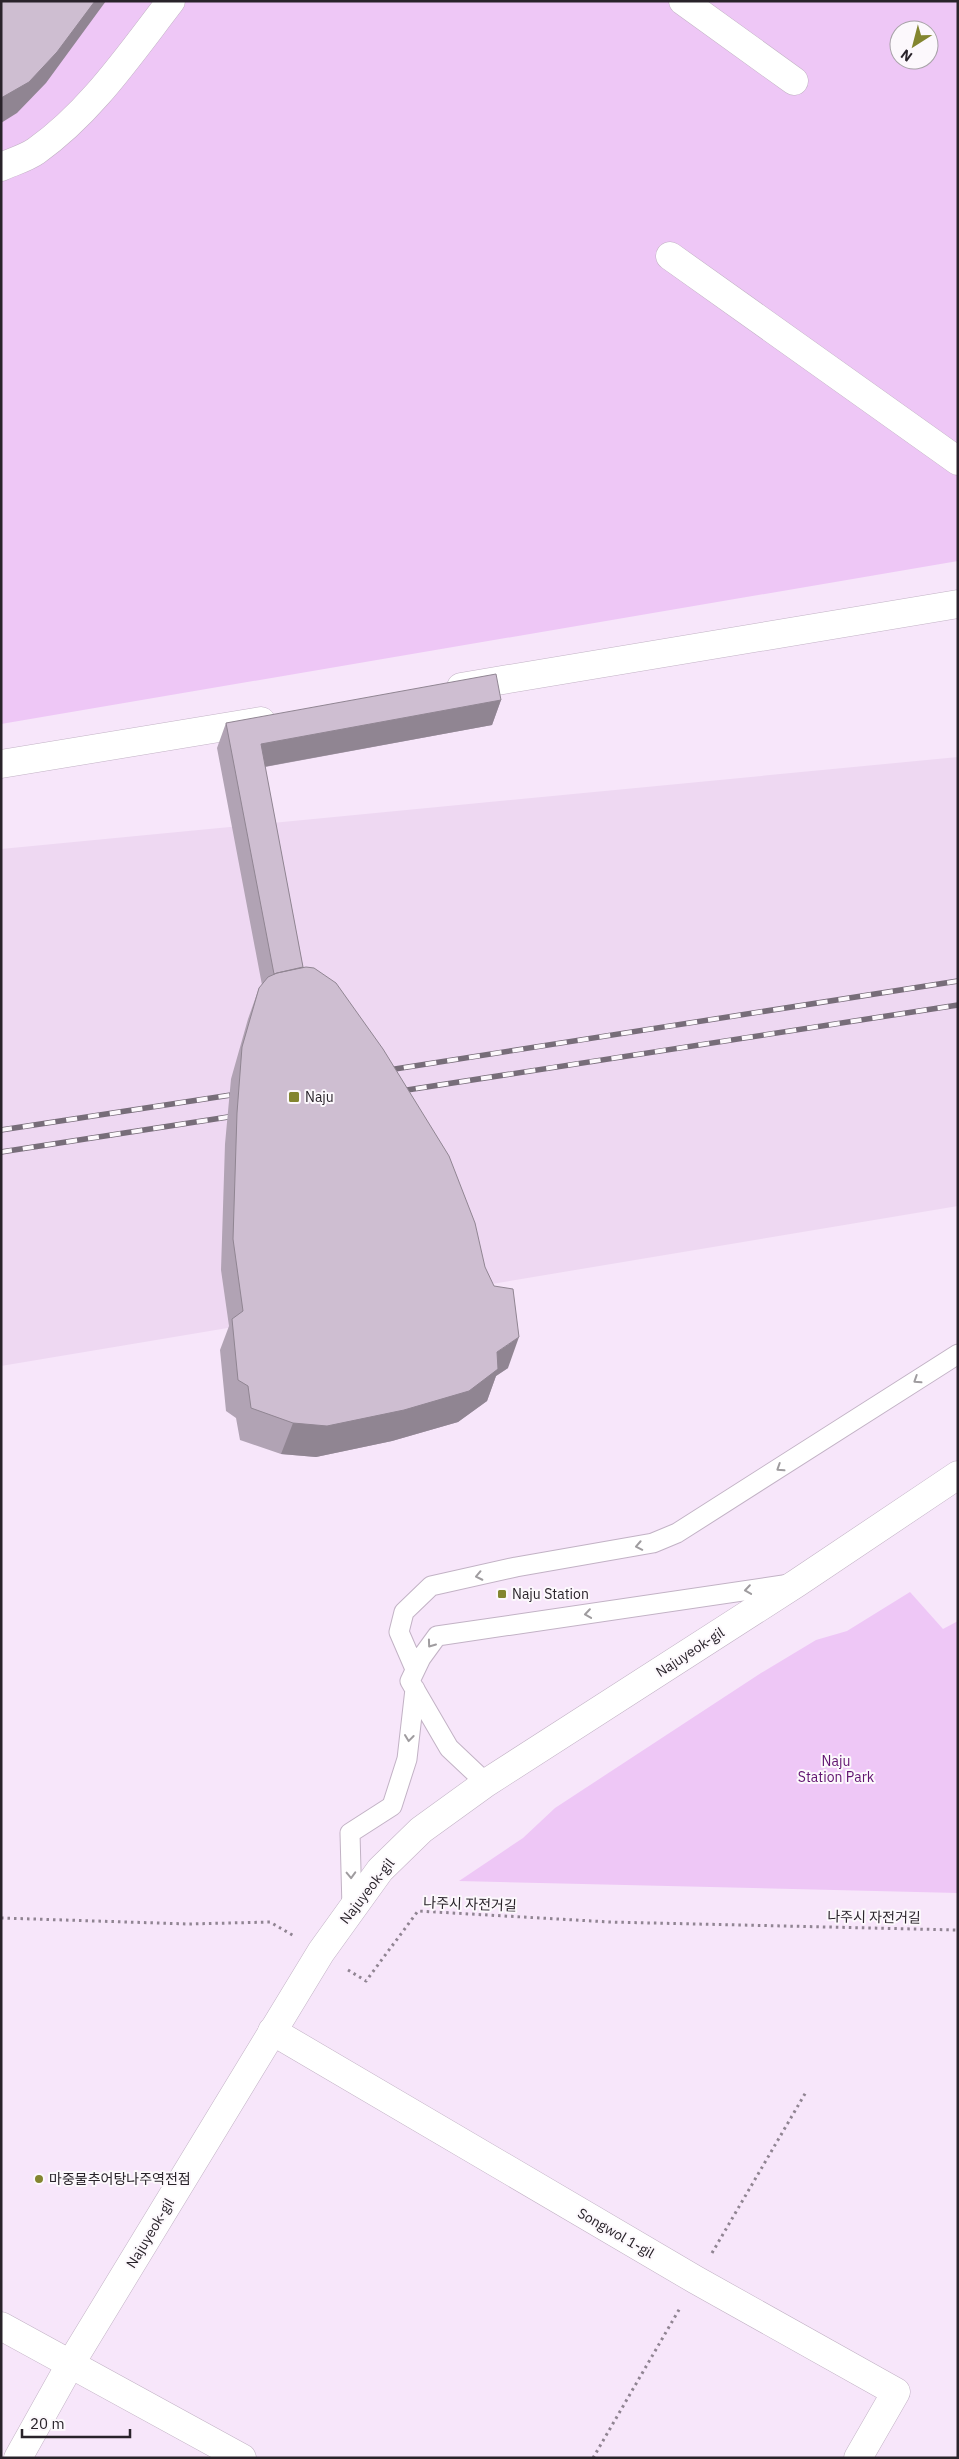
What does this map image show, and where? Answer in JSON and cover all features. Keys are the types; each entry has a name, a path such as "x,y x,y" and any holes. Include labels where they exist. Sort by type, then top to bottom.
{"street":[{"path":"1,167 35,152 79,115 124,63 171,1"},
{"path":"684,1 794,81"},
{"path":"670,256 958,461"},
{"path":"435,692 958,604"},
{"path":"1,764 287,716"},
{"name":"Najuyeok-gil","path":"18,2458 71,2363 272,2031 321,1952 380,1870 421,1830 486,1783 796,1583 958,1475"},
{"name":"Songwol 1-gil","path":"272,2031 696,2280 896,2392 858,2458"},
{"path":"1,2326 242,2458"}],"lane":[{"path":"415,1669 399,1632 404,1612 431,1586 516,1568 653,1543 677,1533 958,1354"},
{"path":"486,1783 449,1748 410,1681 415,1669 437,1636 796,1583"},
{"path":"352,1908 350,1833 392,1806 407,1759 415,1689"}],"path":[{"name":"나주시 자전거길","path":"1,1918 189,1924 270,1922 366,1981 418,1911 609,1922 958,1930"}],"shaded area":[{"path":"958,757 958,1206 1,1366 1,849"}],"green space":[{"path":"1,1 958,1 958,561 1,724"},
{"name":"Naju Station Park","path":"910,1592 943,1629 958,1621 958,1893 459,1881 523,1838 555,1808 761,1673 816,1640 847,1631"}],"building":[{"path":"1,1 95,1 57,52 29,82 1,98"},
{"path":"496,674 501,700 261,744 303,967 274,974 226,723"},
{"path":"306,967 314,968 336,983 383,1049 449,1156 475,1223 485,1267 494,1286 513,1289 519,1337 497,1352 498,1369 469,1391 404,1410 327,1426 293,1423 251,1408 248,1386 238,1380 232,1319 243,1311 233,1239 237,1113 242,1047 259,988 268,977 277,973"}],"railway":[{"path":"382,1071 958,981"},
{"path":"394,1092 958,1005"},
{"path":"1,1130 244,1093"},
{"path":"1,1152 241,1115"}],"place":[{"name":"Naju","path":"294,1097"},
{"name":"Naju Station","path":"502,1594"},
{"name":"마중물추어탕나주역전점","path":"39,2179"}]}
